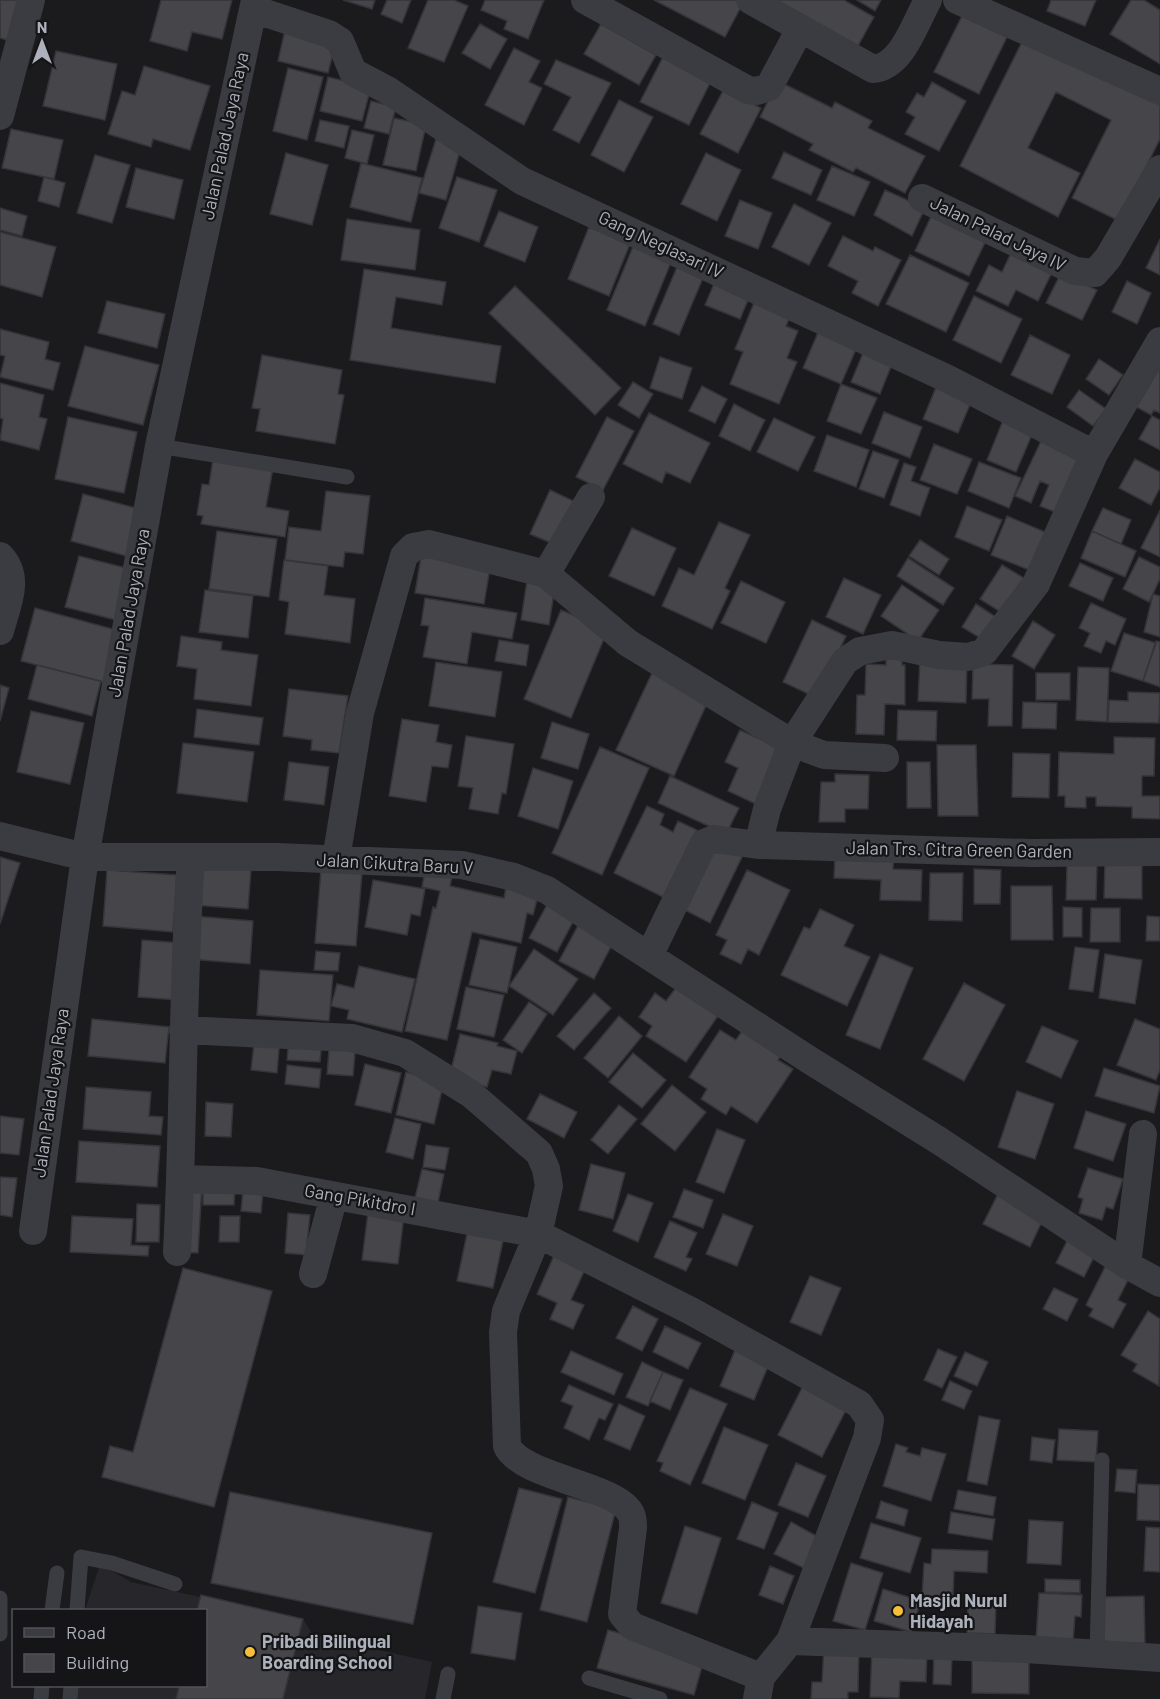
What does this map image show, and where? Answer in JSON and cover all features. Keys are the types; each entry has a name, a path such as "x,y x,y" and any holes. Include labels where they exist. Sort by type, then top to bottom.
{"street":[{"path":"0,116 31,0"},
{"path":"585,0 748,90 757,91 769,87 800,29"},
{"path":"750,0 873,69 883,68 894,61 928,0"},
{"path":"957,0 1160,91"},
{"name":"Jalan Palad Jaya Raya","path":"33,1231 85,857 159,446 254,4"},
{"name":"Gang Neglasari IV","path":"254,4 330,33 340,41 353,72 389,91 522,181 948,379 1094,454"},
{"name":"Jalan Palad Jaya IV","path":"922,198 1075,271 1095,273 1108,258 1160,169"},
{"path":"758,845 767,809 792,743 845,661 860,651 892,645 939,655 968,657 984,652 1036,584 1094,454 1160,343"},
{"path":"546,574 591,497"},
{"path":"336,859 360,713 404,556 413,547 429,544 546,574 628,643 792,743 824,755 885,758"},
{"path":"0,556 11,569 11,587 0,631"},
{"name":"Jalan Cikutra Baru V","path":"0,836 85,857 336,859 462,865 514,877 547,890 650,954 1128,1266 1160,1283"},
{"name":"Jalan Trs. Citra Green Garden","path":"650,954 704,843 714,839 758,845 1030,853 1160,852"},
{"path":"177,1252 181,1179 183,1030 191,857"},
{"path":"183,1030 352,1038 405,1053 471,1094 539,1153 546,1169 549,1186 538,1234 506,1311 503,1332 507,1446 518,1460 621,1504 631,1514 633,1528 622,1614 632,1626 759,1688 790,1641 1026,1649 1160,1658"},
{"path":"1128,1266 1143,1134"},
{"name":"Gang Pikitdro I","path":"181,1179 257,1181 538,1234 691,1311 859,1404 870,1420 867,1438 790,1641"},
{"path":"313,1274 334,1196"}],"lane":[{"path":"159,446 347,477"},
{"path":"1097,1654 1102,1460"},
{"path":"77,1609 81,1557 112,1563 175,1584"},
{"path":"52,1609 57,1573"},
{"path":"0,1598 0,1634"},
{"path":"443,1699 448,1674"},
{"path":"589,1678 660,1699"}],"shaded area":[{"path":"100,1564 131,1582 303,1619 313,1635 432,1662 425,1699 71,1699 73,1687 207,1687 207,1609 85,1609"}],"building":[{"path":"0,0 25,0 14,42 0,38"},
{"path":"161,0 232,0 222,39 192,32 187,51 150,41"},
{"path":"343,0 375,0 372,9"},
{"path":"387,0 411,0 402,23 381,14"},
{"path":"428,0 454,0 468,6 444,62 408,48"},
{"path":"485,0 544,0 528,39 504,29 507,21 481,10"},
{"path":"654,0 741,0 744,1 725,37"},
{"path":"759,0 844,0 874,17 854,53"},
{"path":"857,0 881,0 875,11"},
{"path":"1051,0 1096,0 1085,26 1047,11"},
{"path":"1131,0 1144,0 1160,10 1160,64 1110,34"},
{"path":"962,16 1007,37 979,94 934,72"},
{"path":"480,24 507,39 490,69 462,53"},
{"path":"601,24 656,55 639,85 584,54"},
{"path":"285,30 336,42 328,73 278,61"},
{"path":"1026,34 1160,99 1160,139 1119,221 1072,198 1111,120 1056,92 1028,148 1080,173 1058,217 960,166"},
{"path":"514,48 540,61 529,82 542,88 524,125 485,105"},
{"path":"56,51 117,64 105,120 43,106"},
{"path":"663,57 711,81 689,125 640,102"},
{"path":"556,60 611,83 579,143 553,130 571,97 544,84"},
{"path":"144,66 210,86 190,150 153,139 151,147 108,134 122,91 135,95"},
{"path":"288,68 323,77 307,140 273,131"},
{"path":"328,77 371,87 362,121 320,111"},
{"path":"778,81 832,108 835,102 872,121 868,128 925,156 905,193 856,168 853,172 809,150 813,144 760,117"},
{"path":"932,82 966,101 939,151 905,134 915,117 906,112 917,93 924,97"},
{"path":"724,89 761,108 738,153 700,134"},
{"path":"619,100 653,117 624,172 591,155"},
{"path":"371,101 396,107 389,134 364,128"},
{"path":"394,118 426,125 416,171 383,165"},
{"path":"320,120 349,126 344,148 315,141"},
{"path":"11,129 63,140 54,179 2,168"},
{"path":"352,130 374,135 367,164 345,158"},
{"path":"437,136 462,144 446,200 419,193"},
{"path":"784,152 822,170 811,195 772,178"},
{"path":"286,153 328,165 312,225 270,214"},
{"path":"706,153 741,170 717,221 681,204"},
{"path":"95,155 130,165 112,223 77,213"},
{"path":"361,163 422,178 411,222 350,207"},
{"path":"832,166 870,182 854,216 817,200"},
{"path":"136,168 183,180 174,219 126,207"},
{"path":"44,177 65,183 59,207 38,201"},
{"path":"457,177 497,190 479,242 439,228"},
{"path":"885,190 925,208 912,236 874,215"},
{"path":"740,200 772,213 758,249 725,236"},
{"path":"794,204 831,223 809,265 772,247"},
{"path":"936,206 990,232 969,276 915,251"},
{"path":"0,208 27,216 22,236 0,230"},
{"path":"499,211 538,227 525,262 484,246"},
{"path":"347,219 420,230 415,270 341,260"},
{"path":"589,227 630,244 609,296 568,279"},
{"path":"0,232 56,247 42,297 0,285"},
{"path":"843,236 873,251 875,247 901,260 878,306 852,293 858,281 828,266"},
{"path":"1160,239 1160,275 1146,268"},
{"path":"634,244 672,260 645,326 607,310"},
{"path":"1013,249 1054,268 1038,301 1016,290 1008,306 976,291 989,265 1002,272"},
{"path":"910,255 969,283 946,332 886,304"},
{"path":"677,267 703,278 679,335 653,324"},
{"path":"364,269 446,282 442,305 396,297 391,328 501,346 495,383 350,360"},
{"path":"1061,273 1097,290 1082,320 1046,303"},
{"path":"716,279 751,293 740,319 705,305"},
{"path":"1127,281 1151,293 1137,324 1112,312"},
{"path":"515,286 621,388 595,415 489,313"},
{"path":"974,296 1022,319 1001,363 953,340"},
{"path":"756,298 792,313 786,326 798,331 787,358 797,362 779,404 730,384 743,352 735,349"},
{"path":"107,301 165,314 157,348 98,333"},
{"path":"822,323 861,338 841,384 803,368"},
{"path":"0,329 49,342 45,359 60,363 53,390 0,377 5,356 0,355"},
{"path":"1030,335 1070,355 1052,394 1011,375"},
{"path":"85,346 159,365 143,425 68,406"},
{"path":"865,348 894,359 880,394 851,382"},
{"path":"262,355 342,370 338,394 344,395 335,444 256,431 260,409 252,408"},
{"path":"660,357 692,368 682,399 650,388"},
{"path":"1099,359 1123,375 1109,395 1086,379"},
{"path":"1151,366 1160,370 1160,413 1154,410 1151,415 1131,404"},
{"path":"939,380 974,395 958,433 923,419"},
{"path":"633,382 653,394 639,418 618,405"},
{"path":"0,383 44,395 39,417 47,419 39,450 0,440 3,419 0,418"},
{"path":"841,384 877,398 861,434 827,421"},
{"path":"702,386 727,399 715,423 689,411"},
{"path":"1079,390 1106,409 1093,426 1067,407"},
{"path":"734,404 765,420 750,451 719,436"},
{"path":"884,412 922,427 910,458 872,443"},
{"path":"649,413 710,443 690,483 666,472 662,483 623,464"},
{"path":"1152,416 1160,420 1160,450 1139,439"},
{"path":"68,417 137,432 124,493 55,479"},
{"path":"607,417 634,431 603,490 576,477"},
{"path":"774,418 815,437 798,471 757,452"},
{"path":"1004,418 1034,430 1016,472 987,460"},
{"path":"827,435 869,450 856,487 814,471"},
{"path":"1042,439 1088,457 1060,514 1040,506 1049,485 1040,481 1031,503 1015,496"},
{"path":"934,444 972,459 957,494 920,480"},
{"path":"873,451 899,460 884,498 859,489"},
{"path":"213,459 273,468 266,507 289,511 285,537 201,524 203,516 197,515 202,484 209,485"},
{"path":"1135,459 1160,472 1160,488 1151,505 1119,488"},
{"path":"979,462 1021,478 1009,508 968,491"},
{"path":"904,463 916,467 911,481 930,488 920,516 890,505"},
{"path":"550,490 580,504 561,547 530,534"},
{"path":"326,491 370,496 363,554 345,552 343,567 285,560 289,527 321,531"},
{"path":"83,494 147,511 134,558 71,541"},
{"path":"967,506 1002,520 989,551 955,537"},
{"path":"1103,508 1131,520 1121,544 1092,531"},
{"path":"1160,510 1160,557 1141,548"},
{"path":"1007,516 1052,535 1037,573 991,555"},
{"path":"719,522 750,535 725,588 730,591 712,629 662,606 679,568 694,575"},
{"path":"632,528 676,548 654,596 609,576"},
{"path":"217,531 277,539 269,597 209,589"},
{"path":"1092,531 1136,551 1125,577 1081,558"},
{"path":"920,540 949,559 939,575 909,556"},
{"path":"422,551 491,562 484,604 415,593"},
{"path":"79,556 130,569 116,620 65,607"},
{"path":"1139,557 1160,567 1160,579 1149,602 1123,589"},
{"path":"908,558 954,588 943,605 897,576"},
{"path":"284,560 328,566 324,595 355,599 350,643 285,634 289,602 279,600"},
{"path":"1080,563 1113,578 1103,601 1069,586"},
{"path":"1002,565 1029,581 1007,616 980,599"},
{"path":"844,578 881,595 863,634 826,617"},
{"path":"527,581 555,586 549,625 521,620"},
{"path":"741,581 785,602 766,643 721,623"},
{"path":"902,585 939,610 918,641 881,616"},
{"path":"205,590 253,596 248,638 199,632"},
{"path":"1153,594 1160,596 1160,637 1144,632"},
{"path":"425,598 517,613 512,639 472,632 467,664 423,657 429,626 421,625"},
{"path":"1091,603 1126,619 1115,645 1106,641 1101,653 1084,646 1090,633 1079,628"},
{"path":"976,604 999,619 985,641 962,627"},
{"path":"35,608 120,631 107,683 21,661"},
{"path":"561,610 608,629 571,718 524,699"},
{"path":"812,620 846,636 817,698 783,682"},
{"path":"1033,621 1055,635 1034,669 1012,656"},
{"path":"1124,633 1156,643 1143,681 1111,671"},
{"path":"181,636 222,642 221,650 258,655 251,706 194,699 197,669 177,666"},
{"path":"499,640 529,645 526,666 495,661"},
{"path":"1156,641 1160,642 1160,687 1143,681"},
{"path":"886,655 902,656 902,665 905,665 905,705 885,704 884,735 856,734 857,695 865,695 866,664 886,665"},
{"path":"920,658 967,659 966,703 918,701"},
{"path":"436,662 502,672 495,717 429,706"},
{"path":"973,664 1013,665 1012,726 988,726 989,699 972,699"},
{"path":"37,665 101,681 92,716 28,699"},
{"path":"1078,667 1109,668 1107,722 1076,720"},
{"path":"652,673 709,699 674,776 616,750"},
{"path":"1036,673 1070,673 1070,700 1036,700"},
{"path":"0,685 9,688 0,721"},
{"path":"289,689 348,696 339,753 311,750 312,740 283,736"},
{"path":"1128,692 1160,693 1159,723 1108,722 1109,700 1128,701"},
{"path":"1023,702 1057,703 1056,729 1022,728"},
{"path":"197,709 263,718 259,745 194,737"},
{"path":"898,710 937,711 936,741 897,740"},
{"path":"31,711 84,723 70,784 17,772"},
{"path":"402,719 439,725 436,742 452,745 448,768 432,766 426,802 389,796"},
{"path":"552,722 589,734 578,769 541,758"},
{"path":"740,730 784,750 760,806 728,791 738,768 725,762"},
{"path":"466,736 514,744 506,794 502,793 498,814 469,809 473,788 458,786"},
{"path":"1114,737 1155,738 1154,776 1142,776 1142,796 1160,796 1160,819 1132,818 1132,807 1096,806 1096,797 1086,797 1086,808 1065,807 1065,796 1058,796 1059,752 1114,754"},
{"path":"183,743 254,752 247,802 177,793"},
{"path":"937,745 976,745 978,816 938,816"},
{"path":"600,747 649,768 602,875 552,853"},
{"path":"1013,753 1050,754 1049,798 1012,797"},
{"path":"289,762 329,767 324,805 284,800"},
{"path":"907,762 930,762 931,808 907,808"},
{"path":"533,768 573,781 558,829 518,816"},
{"path":"835,774 869,775 868,809 845,809 845,822 819,822 821,782 835,782"},
{"path":"670,776 739,808 726,834 658,803"},
{"path":"647,806 664,814 660,825 673,832 678,821 697,830 663,897 614,873"},
{"path":"701,835 743,855 710,923 669,902"},
{"path":"835,854 894,855 893,869 922,870 921,901 880,900 881,880 834,878"},
{"path":"0,857 20,863 0,924"},
{"path":"1105,861 1142,862 1142,899 1104,898"},
{"path":"1067,865 1097,865 1096,900 1066,900"},
{"path":"195,866 251,870 248,909 192,905"},
{"path":"426,866 453,872 450,886 504,898 507,881 540,888 533,915 527,913 521,943 472,932 447,1040 405,1031 433,907 436,908 440,891 422,887"},
{"path":"974,869 1001,870 1000,904 974,904"},
{"path":"107,870 177,875 173,932 103,926"},
{"path":"321,870 362,873 356,946 315,943"},
{"path":"747,870 790,890 759,955 748,949 741,964 720,954 727,940 716,935"},
{"path":"930,873 963,873 962,921 929,920"},
{"path":"373,880 425,889 420,916 411,914 407,935 365,927"},
{"path":"1011,886 1052,886 1053,940 1011,940"},
{"path":"549,901 576,916 557,952 529,938"},
{"path":"1063,907 1082,908 1082,937 1063,937"},
{"path":"1091,908 1120,908 1120,942 1090,942"},
{"path":"820,909 854,925 844,946 870,957 847,1006 781,975 804,927 810,929"},
{"path":"193,916 253,921 250,964 189,959"},
{"path":"1147,916 1160,917 1160,941 1146,941"},
{"path":"580,922 615,939 594,979 559,961"},
{"path":"480,939 517,947 507,993 469,985"},
{"path":"142,940 182,943 178,1000 138,997"},
{"path":"1075,947 1099,950 1093,992 1069,989"},
{"path":"534,949 578,979 553,1015 509,986"},
{"path":"316,951 340,953 338,971 314,970"},
{"path":"880,954 913,968 880,1049 846,1035"},
{"path":"1105,954 1142,960 1135,1004 1099,998"},
{"path":"359,966 415,979 402,1032 347,1019 349,1010 331,1006 337,984 354,988"},
{"path":"260,970 333,975 329,1021 257,1015"},
{"path":"964,983 1005,1005 964,1081 923,1059"},
{"path":"678,985 720,1013 686,1062 646,1036 652,1026 639,1017 655,993 666,1001"},
{"path":"466,987 504,995 494,1037 457,1029"},
{"path":"594,993 611,1008 574,1050 557,1036"},
{"path":"529,1002 547,1014 522,1053 503,1040"},
{"path":"619,1016 642,1036 608,1078 584,1058"},
{"path":"92,1019 169,1027 165,1063 88,1056"},
{"path":"1135,1019 1160,1029 1160,1070 1156,1080 1117,1065"},
{"path":"746,1025 785,1050 778,1060 793,1069 757,1123 731,1106 726,1115 701,1099 707,1089 689,1077 720,1030 736,1040"},
{"path":"1042,1026 1078,1041 1061,1078 1026,1062"},
{"path":"460,1034 498,1043 497,1046 517,1051 511,1074 492,1070 487,1087 449,1078"},
{"path":"255,1035 280,1037 277,1073 251,1070"},
{"path":"289,1037 322,1040 320,1062 287,1060"},
{"path":"330,1038 356,1041 353,1076 327,1074"},
{"path":"633,1053 666,1080 642,1108 609,1082"},
{"path":"365,1064 401,1073 391,1113 355,1105"},
{"path":"287,1065 321,1069 319,1088 285,1084"},
{"path":"1104,1068 1160,1086 1154,1113 1095,1096"},
{"path":"406,1072 444,1082 434,1124 396,1115"},
{"path":"672,1085 706,1112 675,1151 641,1124"},
{"path":"86,1087 151,1092 149,1116 163,1117 161,1135 83,1129"},
{"path":"1017,1091 1054,1104 1035,1159 998,1147"},
{"path":"540,1094 577,1112 564,1138 527,1119"},
{"path":"206,1102 233,1104 231,1137 205,1136"},
{"path":"619,1105 637,1119 608,1154 591,1140"},
{"path":"1086,1111 1126,1124 1113,1161 1074,1148"},
{"path":"0,1116 24,1119 19,1155 0,1153"},
{"path":"395,1118 421,1124 413,1159 386,1152"},
{"path":"717,1129 745,1140 724,1193 696,1182"},
{"path":"79,1141 160,1146 157,1187 76,1182"},
{"path":"426,1145 449,1148 445,1170 423,1167"},
{"path":"591,1164 625,1173 613,1219 579,1210"},
{"path":"1088,1168 1123,1179 1113,1209 1106,1207 1102,1220 1079,1213 1083,1199 1078,1197"},
{"path":"422,1169 444,1174 437,1207 414,1202"},
{"path":"0,1177 17,1178 12,1217 0,1215"},
{"path":"184,1184 202,1185 198,1253 179,1252"},
{"path":"203,1184 235,1184 234,1205 203,1205"},
{"path":"684,1189 713,1200 703,1228 673,1217"},
{"path":"243,1190 263,1191 261,1213 241,1211"},
{"path":"999,1192 1045,1215 1030,1247 983,1224"},
{"path":"628,1194 653,1203 638,1242 613,1231"},
{"path":"137,1204 160,1205 159,1242 136,1242"},
{"path":"368,1212 404,1216 398,1264 362,1260"},
{"path":"288,1213 310,1215 306,1255 285,1253"},
{"path":"723,1214 753,1226 737,1266 706,1254"},
{"path":"72,1216 133,1219 131,1245 149,1246 148,1256 70,1252"},
{"path":"220,1216 240,1216 239,1242 219,1242"},
{"path":"670,1221 697,1233 686,1257 692,1259 686,1271 654,1257"},
{"path":"468,1229 504,1236 493,1288 457,1281"},
{"path":"1068,1239 1096,1253 1084,1277 1056,1263"},
{"path":"556,1251 587,1265 571,1300 584,1305 573,1329 550,1319 557,1303 537,1294"},
{"path":"1106,1265 1130,1276 1118,1300 1126,1304 1113,1328 1089,1316 1093,1309 1086,1305"},
{"path":"183,1268 272,1291 214,1507 102,1477 110,1446 133,1452"},
{"path":"810,1276 841,1288 821,1335 790,1322"},
{"path":"1054,1288 1078,1299 1067,1321 1043,1309"},
{"path":"633,1306 658,1319 642,1351 616,1338"},
{"path":"1148,1311 1160,1319 1159,1386 1133,1371 1137,1364 1121,1355"},
{"path":"665,1326 701,1343 688,1369 653,1352"},
{"path":"938,1349 957,1357 942,1388 924,1380"},
{"path":"735,1350 769,1364 754,1400 720,1386"},
{"path":"571,1351 623,1374 614,1395 561,1372"},
{"path":"965,1352 988,1362 977,1386 954,1376"},
{"path":"642,1362 663,1372 648,1406 626,1397"},
{"path":"663,1372 683,1380 670,1410 650,1401"},
{"path":"950,1381 972,1391 964,1409 942,1400"},
{"path":"804,1384 848,1406 822,1457 778,1435"},
{"path":"569,1385 613,1404 605,1420 599,1418 589,1440 564,1428 573,1406 561,1401"},
{"path":"690,1388 727,1404 690,1485 660,1471 663,1463 657,1461"},
{"path":"619,1404 645,1416 630,1450 604,1439"},
{"path":"979,1416 1000,1420 987,1485 967,1481"},
{"path":"724,1427 768,1445 745,1500 702,1483"},
{"path":"1059,1429 1098,1431 1096,1462 1057,1460"},
{"path":"1032,1437 1055,1440 1052,1463 1030,1460"},
{"path":"896,1444 908,1448 906,1452 920,1456 922,1448 946,1454 931,1501 883,1486"},
{"path":"796,1463 826,1476 808,1517 778,1505"},
{"path":"1117,1469 1137,1470 1135,1493 1115,1491"},
{"path":"1138,1484 1160,1485 1160,1521 1137,1520"},
{"path":"519,1488 562,1499 535,1593 493,1582"},
{"path":"958,1490 996,1497 993,1516 954,1509"},
{"path":"230,1492 432,1533 413,1624 211,1583"},
{"path":"568,1497 616,1509 587,1622 540,1610"},
{"path":"881,1501 908,1510 904,1526 876,1518"},
{"path":"752,1502 778,1513 764,1549 737,1539"},
{"path":"951,1512 995,1519 992,1540 948,1533"},
{"path":"1029,1520 1063,1522 1061,1565 1027,1563"},
{"path":"791,1522 822,1539 806,1569 774,1554"},
{"path":"871,1523 921,1538 910,1573 860,1558"},
{"path":"685,1526 721,1538 697,1614 661,1603"},
{"path":"1146,1527 1160,1528 1160,1572 1144,1571"},
{"path":"932,1549 988,1551 987,1573 954,1571 953,1597 922,1596 924,1563 931,1564"},
{"path":"851,1563 883,1573 865,1630 833,1621"},
{"path":"770,1566 794,1576 783,1604 759,1595"},
{"path":"1045,1579 1080,1580 1080,1593 1045,1592"},
{"name":"Masjid Nurul Hidayah","path":"883,1589 921,1601 911,1632 874,1621"},
{"path":"1039,1593 1082,1595 1081,1617 1075,1616 1073,1642 1036,1640"},
{"name":"Pribadi Bilingual Boarding School","path":"201,1595 303,1619 283,1699 176,1699 179,1687 207,1687 207,1609 197,1609"},
{"path":"1144,1596 1145,1643 1101,1644 1100,1597"},
{"path":"968,1603 996,1604 995,1634 967,1633"},
{"path":"478,1606 522,1613 515,1660 471,1653"},
{"path":"608,1630 705,1656 694,1695 597,1668"},
{"path":"824,1645 859,1646 858,1692 848,1692 848,1699 811,1699 812,1682 822,1682"},
{"path":"872,1647 927,1649 926,1682 900,1681 899,1698 870,1697"},
{"path":"934,1654 952,1655 951,1685 933,1684"},
{"path":"972,1660 1029,1661 1029,1694 972,1693"}],"place":[{"name":"Masjid Nurul Hidayah","path":"898,1611"},
{"name":"Pribadi Bilingual Boarding School","path":"250,1652"}]}
